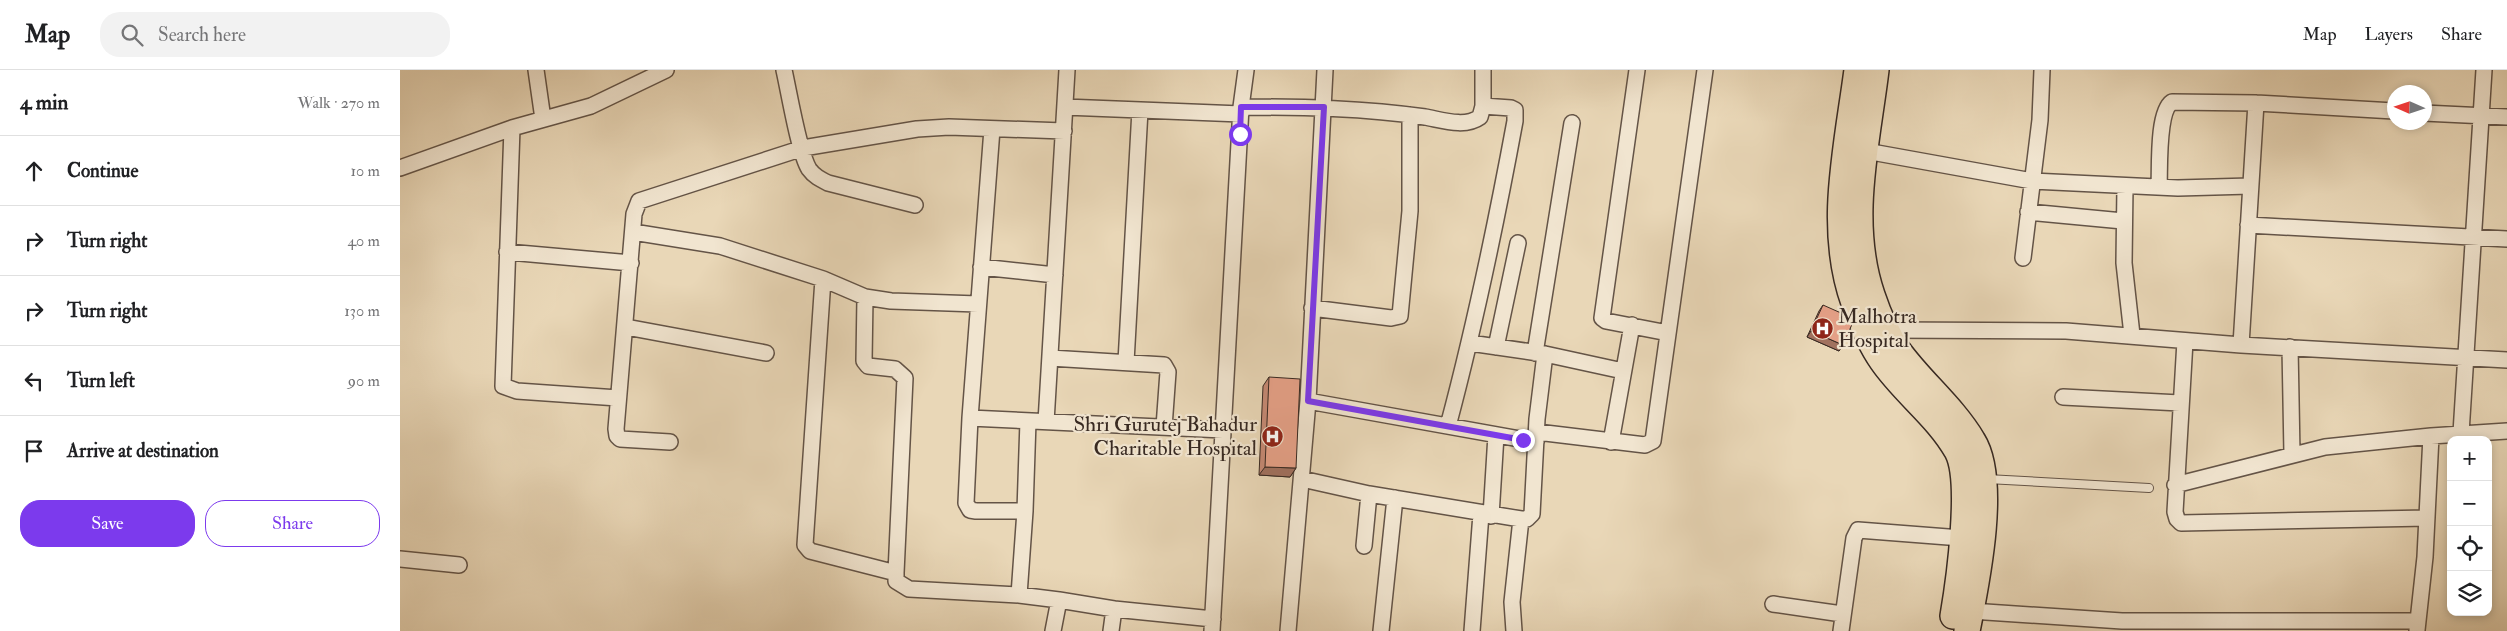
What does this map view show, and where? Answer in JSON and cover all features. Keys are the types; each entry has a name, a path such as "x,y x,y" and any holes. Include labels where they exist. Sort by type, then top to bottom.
{"highway":[{"path":"1856,70 1840,210 1839,236 1853,302 1882,361 1956,451 1965,480 1957,593 1950,631"},
{"path":"1876,70 1860,195 1859,234 1872,295 1898,350 1974,441 1985,479 1981,540 1969,621"}],"street":[{"path":"536,70 544,119"},
{"path":"400,168 512,128 612,98 666,70"},
{"path":"784,70 802,148 808,167 815,176 828,183 915,205"},
{"path":"1046,422 1067,70"},
{"path":"866,297 864,362 868,366 896,369 905,378 896,581 909,589 1018,595 1213,625 1241,111 1246,70"},
{"path":"1288,631 1308,401 1325,70"},
{"path":"1066,107 1241,111 1324,107 1410,115 1466,123 1480,117 1483,106 1483,70"},
{"path":"1637,70 1602,318 1668,333"},
{"path":"1308,401 1496,435 1645,445 1653,441 1705,70"},
{"path":"2023,258 2040,120 2042,70"},
{"path":"2461,433 2475,238 2484,70"},
{"path":"2159,187 2162,122 2168,105 2177,101 2256,103 2387,111"},
{"path":"2241,345 2256,103"},
{"path":"1448,426 1470,343 1494,234 1515,121 1515,110 1511,108 1483,106"},
{"path":"1126,362 1140,110"},
{"path":"2432,113 2507,117"},
{"path":"1312,308 1391,318 1400,316 1410,211 1410,115"},
{"path":"1302,479 1369,494 1486,515 1527,519 1532,514 1540,353 1572,123"},
{"path":"670,442 620,439 617,436 616,429 634,214 639,201 802,148 932,127 1064,131"},
{"path":"512,128 503,386 517,391 618,398"},
{"path":"992,129 970,418 968,507 976,511 1025,511"},
{"path":"1866,151 2032,181 2159,187 2250,186"},
{"path":"2126,186 2123,221 2125,276 2132,335"},
{"path":"2028,212 2123,221"},
{"path":"2248,225 2507,239"},
{"path":"633,232 720,246 823,280 866,297 891,301 978,304"},
{"path":"1496,347 1518,242"},
{"path":"507,252 631,263"},
{"path":"981,267 1055,275"},
{"path":"823,280 805,545 810,551 896,573"},
{"path":"1611,442 1632,325"},
{"path":"626,327 766,353"},
{"path":"1888,330 2066,331 2241,345 2507,360"},
{"path":"2185,341 2175,485 2177,519 2187,524 2427,518"},
{"path":"1470,343 1540,353 1624,371"},
{"path":"2290,347 2292,454"},
{"path":"1050,358 1161,364 1167,367 1164,427"},
{"path":"2063,397 2180,403"},
{"path":"970,418 1223,430"},
{"path":"1018,595 1025,511 1028,421"},
{"path":"2175,485 2325,447 2461,433 2507,431"},
{"path":"1472,631 1496,435"},
{"path":"1969,621 2121,626 2417,626 2427,518 2431,436"},
{"path":"1364,546 1369,494"},
{"path":"1381,631 1395,498"},
{"path":"1514,631 1512,602 1521,519"},
{"path":"1841,631 1854,538 1858,530 1961,538"},
{"path":"400,559 459,565"},
{"path":"1053,631 1059,600"},
{"path":"1773,604 1842,614"},
{"path":"1111,631 1114,609"}],"lane":[{"path":"1985,479 2149,488"}],"building":[{"path":"1823,305 1850,317 1853,322 1843,345 1811,331"},
{"path":"1269,377 1300,379 1296,468 1265,467"}],"place":[{"name":"Malhotra Hospital","path":"1822,328"},
{"name":"Shri Gurutej Bahadur Charitable Hospital","path":"1273,436"}],"route":[{"path":"1240,134 1241,107 1324,107 1308,401 1523,440"}]}
